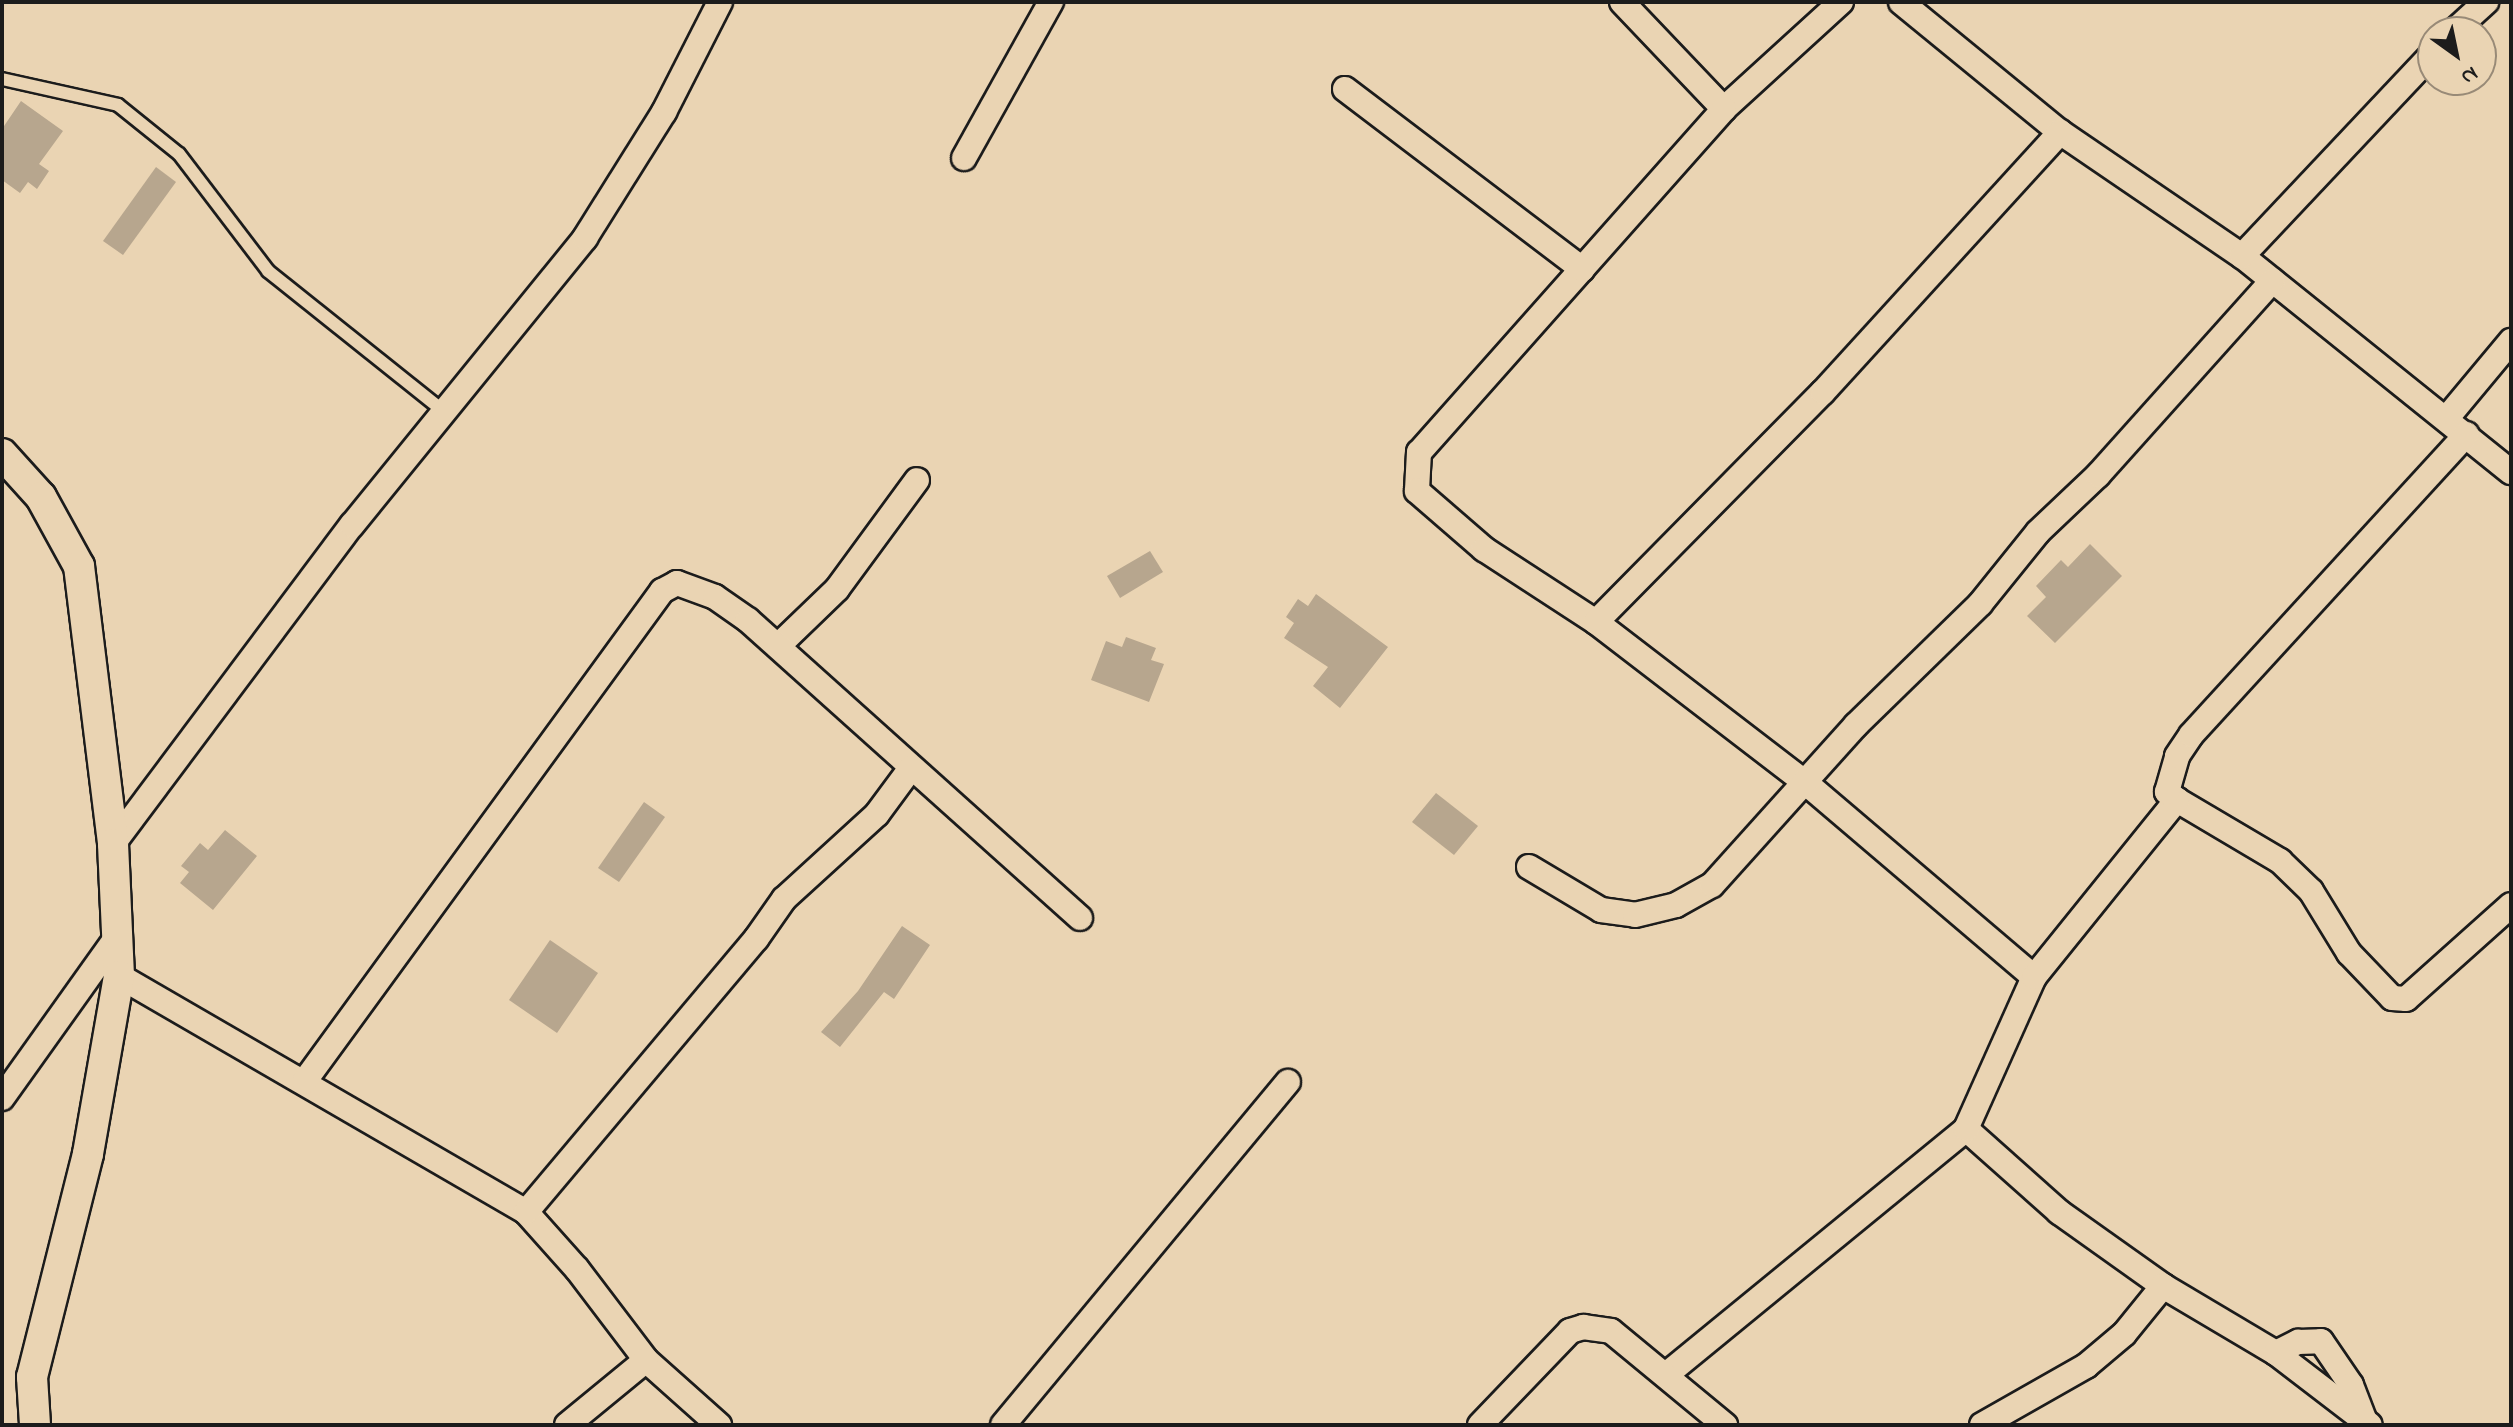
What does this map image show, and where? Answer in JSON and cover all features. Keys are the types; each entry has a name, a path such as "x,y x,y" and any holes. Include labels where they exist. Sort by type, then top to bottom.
{"street":[{"path":"113,844 352,525 585,238 664,112 720,2"},
{"path":"964,158 1051,2"},
{"path":"1622,2 1724,109"},
{"path":"1841,2 1724,109 1419,452 1414,471 1417,491 1484,549 1596,622 1807,784 2034,977"},
{"path":"1901,2 2060,132 2242,256 2511,472"},
{"path":"2471,16 2486,2"},
{"path":"2242,256 2417,70"},
{"path":"1345,89 1582,269"},
{"path":"1596,622 1823,392 2060,132"},
{"path":"1529,867 1601,910 1635,915 1676,905 1712,885 1807,784 1856,725 1980,604 2038,532 2098,475 2272,281"},
{"path":"2446,419 2511,341"},
{"path":"2467,434 2191,735 2177,756 2167,792 2280,861 2311,891 2358,965 2392,998 2406,999 2511,905"},
{"path":"2,454 41,497 79,566 113,844 119,976 88,1154 32,1377 35,1425"},
{"path":"778,646 837,589 917,480"},
{"path":"304,1082 662,591 677,583 715,597 778,646 1080,918"},
{"path":"526,1212 756,939 784,899 877,814 911,768"},
{"path":"1667,1374 1966,1129 2034,977 2177,800"},
{"path":"2,1098 116,938"},
{"path":"119,976 526,1212 577,1269 646,1360 719,1425"},
{"path":"1003,1425 1288,1082"},
{"path":"1966,1129 2059,1212 2163,1286 2276,1353 2367,1423"},
{"path":"1982,1425 2086,1366 2124,1334 2163,1286"},
{"path":"1480,1425 1570,1331 1583,1327 1611,1331 1667,1374 1725,1425"},
{"path":"2276,1353 2298,1342 2321,1341 2351,1385 2367,1423"},
{"path":"567,1425 646,1360"}],"lane":[{"path":"2,79 118,105 179,154 268,271 446,413"}],"building":[{"path":"21,101 63,131 39,164 49,171 37,189 28,182 20,193 2,180 2,129"},
{"path":"156,167 176,182 123,255 103,241"},
{"path":"2090,544 2122,576 2055,643 2027,616 2046,597 2036,586 2061,560 2068,567"},
{"path":"1150,551 1163,572 1120,598 1107,576"},
{"path":"1316,594 1388,647 1340,708 1313,686 1328,667 1284,638 1294,623 1286,617 1298,599 1308,606"},
{"path":"1126,637 1156,648 1151,660 1164,664 1149,702 1091,680 1106,641 1122,647"},
{"path":"1436,793 1478,826 1454,855 1412,822"},
{"path":"644,802 665,817 619,882 598,868"},
{"path":"225,830 257,856 213,910 180,883 189,872 181,866 200,843 208,850"},
{"path":"902,926 930,945 894,999 884,992 840,1047 821,1032 858,991"},
{"path":"550,940 598,973 557,1033 509,1000"}]}
